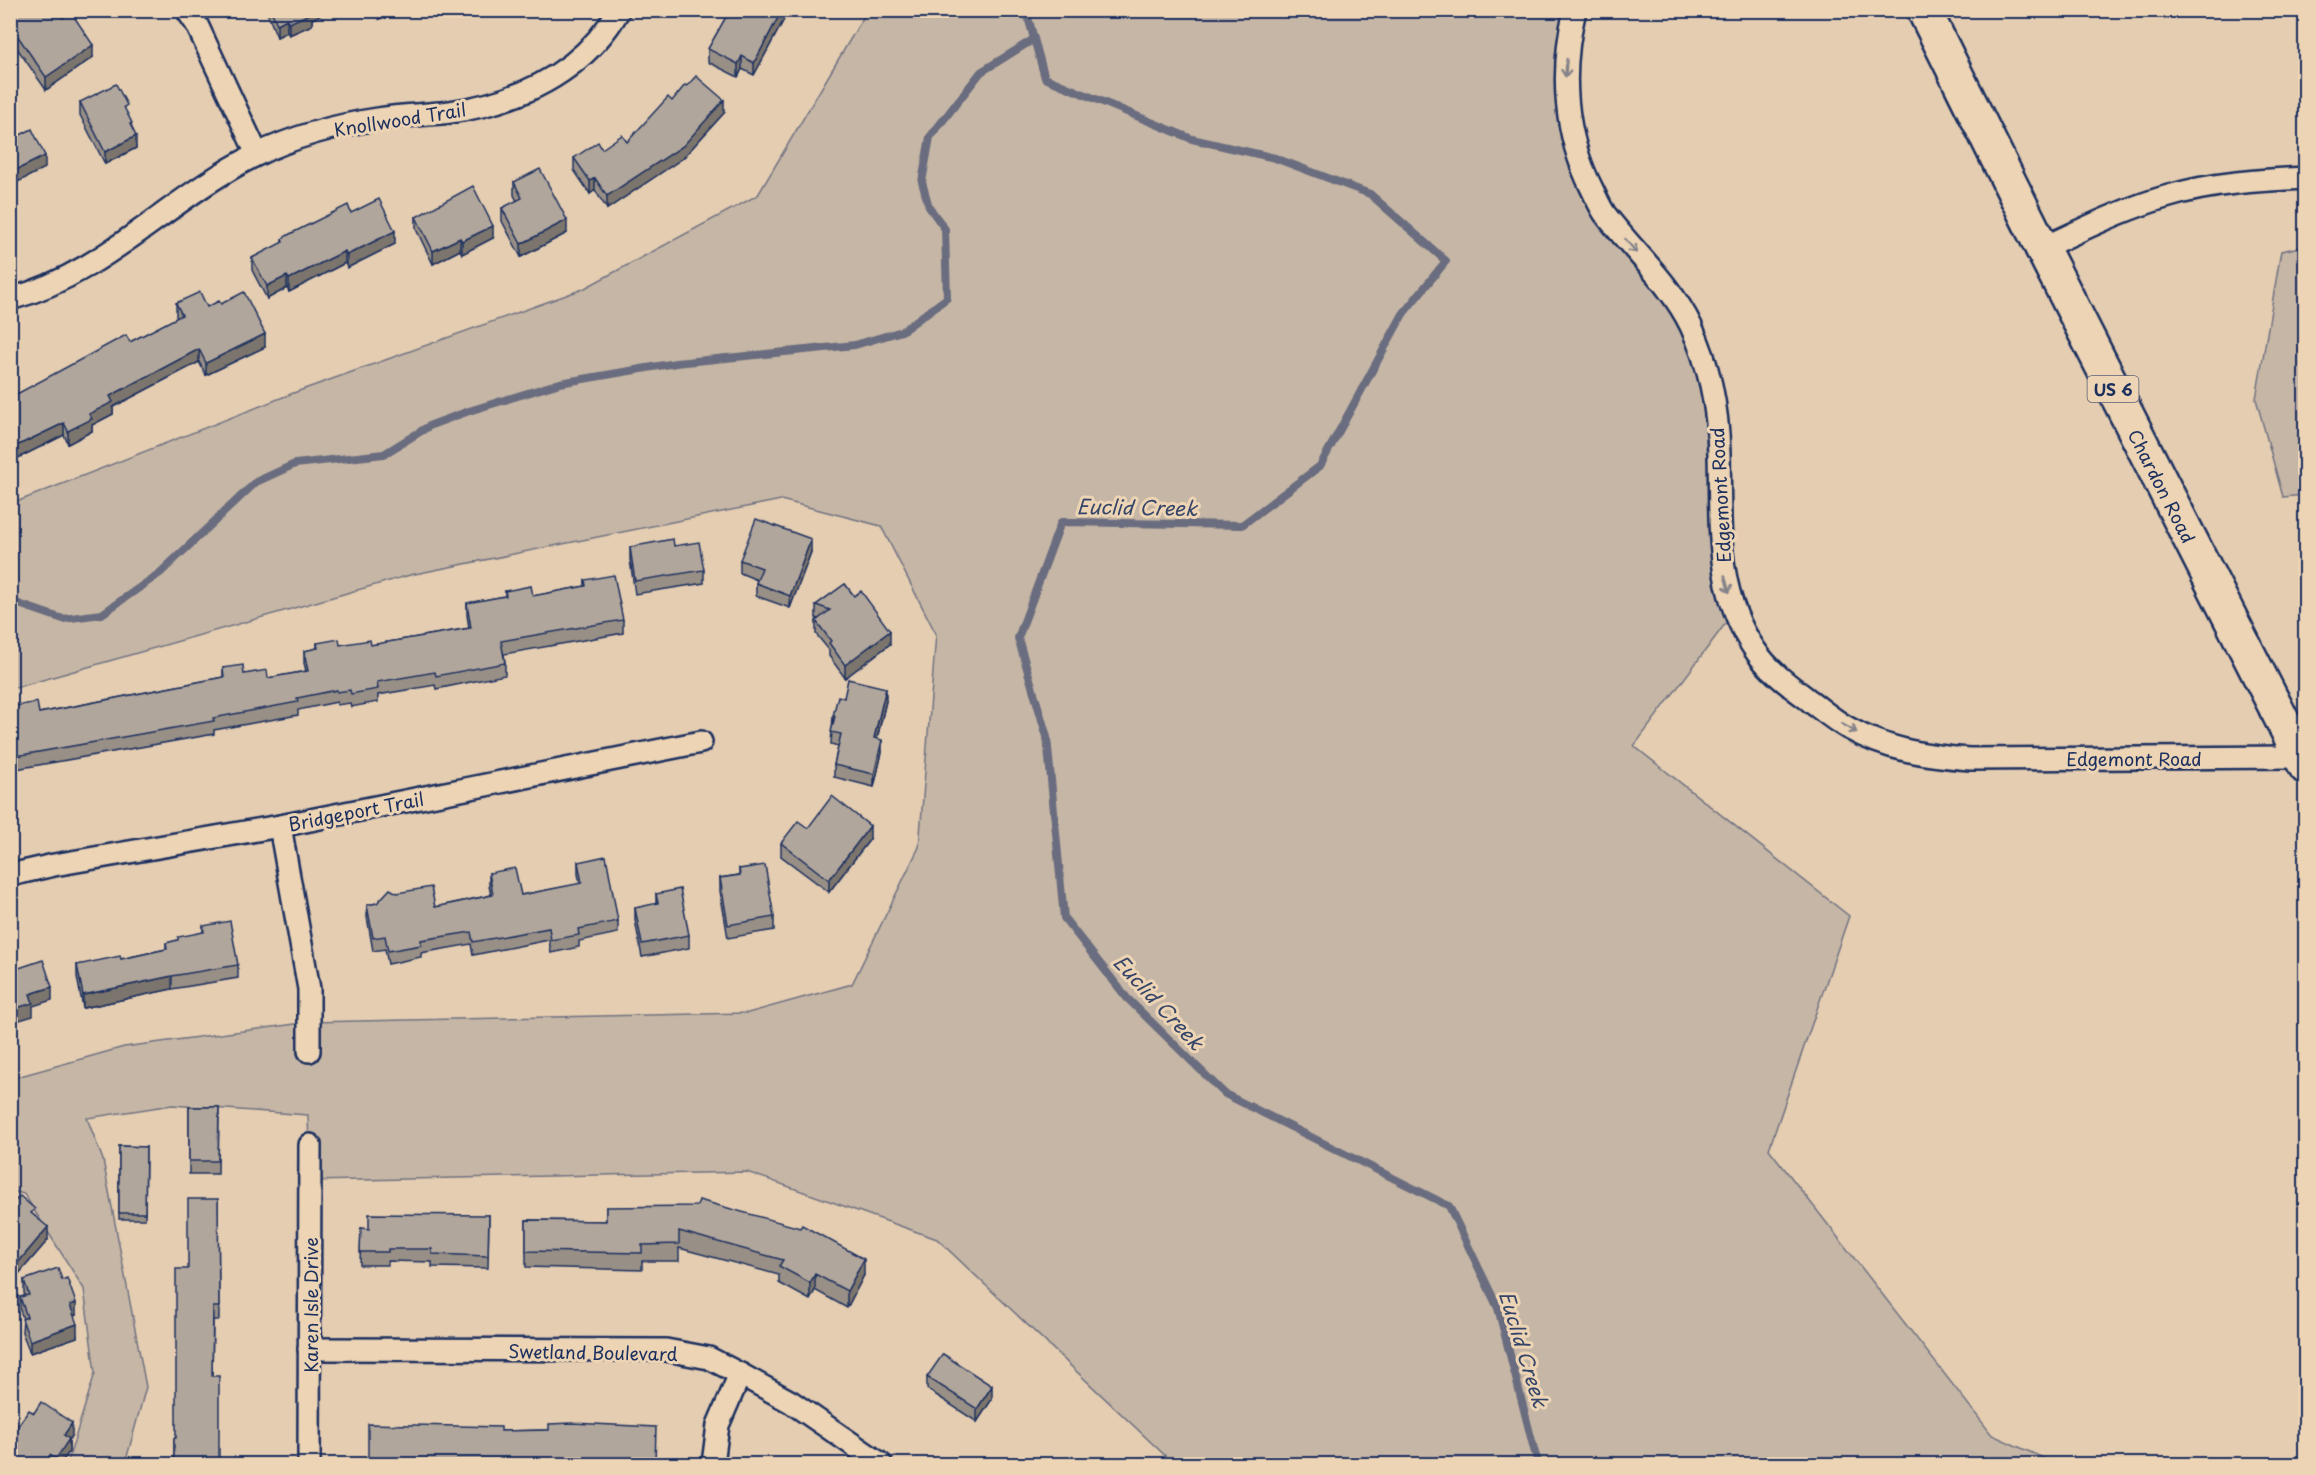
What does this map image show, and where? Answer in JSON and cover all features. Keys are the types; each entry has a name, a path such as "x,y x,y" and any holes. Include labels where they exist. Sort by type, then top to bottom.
{"main road":[{"name":"Chardon Road","path":"1924,10 2042,248 2304,759"}],"street":[{"path":"187,10 197,26 257,154"},
{"name":"Knollwood Trail","path":"10,299 43,288 83,270 100,260 194,190 257,154 321,131 346,125 407,114 475,108 511,99 562,71 603,33 619,10"},
{"name":"Edgemont Road","path":"1575,10 1568,41 1565,75 1567,108 1574,145 1587,181 1604,212 1670,294 1690,324 1707,367 1715,407 1719,453 1719,528 1724,573 1734,612 1755,650 1782,681 1847,728 1888,747 1932,756 1970,759 2304,759"},
{"path":"2042,248 2130,209 2170,195 2211,186 2306,178"},
{"name":"Bridgeport Trail","path":"10,875 54,865 280,826 701,742"},
{"path":"280,826 309,988 309,1051"},
{"name":"Karen Isle Drive","path":"309,1464 310,1145"},
{"name":"Swetland Boulevard","path":"309,1349 666,1350 709,1358 791,1402 882,1464"},
{"path":"713,1464 718,1425 740,1374"}],"shaded area":[{"path":"867,11 1575,11 1568,41 1587,181 1670,294 1707,367 1734,612 1634,746 1849,916 1769,1149 1992,1435 2057,1464 1174,1464 937,1239 747,1172 310,1181 308,1115 172,1105 87,1118 103,1160 146,1387 125,1464 67,1464 95,1373 84,1289 24,1194 11,1191 11,1076 17,1077 124,1047 310,1022 748,1013 852,984 919,847 936,634 881,526 781,500 410,575 11,689 11,504 296,392 583,289 758,195"},
{"path":"2305,246 2305,495 2283,497 2256,399 2281,251"}],"building":[{"path":"12,10 57,10 63,18 71,12 93,45 46,77 10,25"},
{"path":"271,10 311,10 312,13 289,23 287,19 277,24"},
{"path":"730,10 782,10 754,63 742,56 738,64 708,49"},
{"path":"696,76 724,100 683,146 607,196 595,178 590,181 574,158 598,142 602,149 622,135 627,142 668,97 672,101"},
{"path":"116,84 127,105 124,107 136,136 105,152 80,102"},
{"path":"32,129 45,156 10,173 10,140"},
{"path":"540,169 567,220 521,244 502,208 522,198 514,182"},
{"path":"473,186 493,226 462,241 460,238 433,251 416,217"},
{"path":"379,199 395,231 347,255 345,251 289,279 287,276 267,286 252,258 283,242 282,239 288,235 348,205 351,213"},
{"path":"200,292 207,307 219,301 221,304 244,292 265,334 206,363 199,349 110,396 113,402 89,414 92,419 68,431 64,423 10,449 10,380 17,394 126,335 130,342 182,315 176,303"},
{"path":"756,519 811,539 790,596 756,583 762,568 740,560"},
{"path":"673,539 674,546 699,542 704,570 635,581 630,547"},
{"path":"614,575 623,620 501,641 505,663 436,676 435,672 377,682 378,689 351,694 350,690 337,692 337,690 297,698 298,702 213,718 214,721 10,757 10,707 37,702 39,713 224,677 223,668 243,665 244,674 267,670 268,678 308,671 304,651 318,648 317,643 339,639 340,645 370,640 371,645 471,628 467,603 506,596 505,591 531,586 533,596 586,586 585,580"},
{"path":"845,584 854,596 861,591 890,631 845,665 816,621 830,610 816,605"},
{"path":"848,679 886,688 874,738 882,740 874,774 834,765 841,734 831,732 835,716 833,716 838,696 844,698"},
{"path":"832,796 870,826 829,880 781,843 798,821 808,828"},
{"path":"606,856 618,921 578,929 579,935 551,940 549,928 473,942 471,932 421,940 421,945 388,951 385,936 373,938 367,905 377,903 390,889 397,893 431,887 435,907 493,895 489,873 515,868 521,895 582,883 578,862"},
{"path":"765,865 774,917 728,925 720,878 740,875 739,869"},
{"path":"680,889 689,935 642,944 635,908 658,903 656,894"},
{"path":"230,921 238,965 83,995 77,965 167,949 166,943 178,940 178,937 204,932 203,926"},
{"path":"43,960 52,987 30,994 33,1003 10,1010 10,971"},
{"path":"189,1107 219,1107 218,1161 189,1161"},
{"path":"119,1146 146,1147 145,1213 119,1213"},
{"path":"20,1196 35,1209 31,1213 48,1227 16,1265 10,1260 10,1199 14,1202"},
{"path":"188,1199 218,1199 219,1307 213,1307 212,1376 219,1376 219,1464 174,1463 176,1269 188,1269"},
{"path":"699,1200 800,1228 802,1225 864,1259 847,1291 815,1274 810,1283 779,1266 783,1260 679,1231 679,1244 642,1245 642,1253 526,1251 526,1220 606,1221 606,1207 697,1206"},
{"path":"369,1214 489,1215 488,1256 432,1254 432,1249 388,1249 388,1252 360,1252 361,1228 369,1229"},
{"path":"58,1268 62,1280 67,1278 76,1303 70,1305 77,1324 30,1341 22,1319 27,1317 20,1297 29,1295 24,1280"},
{"path":"943,1354 992,1386 977,1409 927,1377"},
{"path":"41,1402 72,1423 64,1435 69,1439 56,1459 50,1455 43,1464 14,1464 19,1461 10,1455 10,1425 11,1423 17,1427 29,1410 34,1413"},
{"path":"368,1424 501,1427 501,1431 549,1430 549,1424 656,1427 655,1464 624,1464 624,1461 545,1464 368,1464"}],"waterway":[{"name":"Euclid Creek","path":"1026,10 1045,78 1192,139 1275,158 1370,194 1446,261 1403,314 1320,466 1242,525 1061,522 1018,638 1047,737 1064,918 1127,998 1225,1094 1449,1206 1498,1308 1539,1464"},
{"path":"10,601 63,619 102,614 160,573 256,482 295,464 384,454 431,425 560,383 676,363 855,345 902,331 947,298 945,229 929,207 922,182 930,137 981,72 1034,39"}]}
